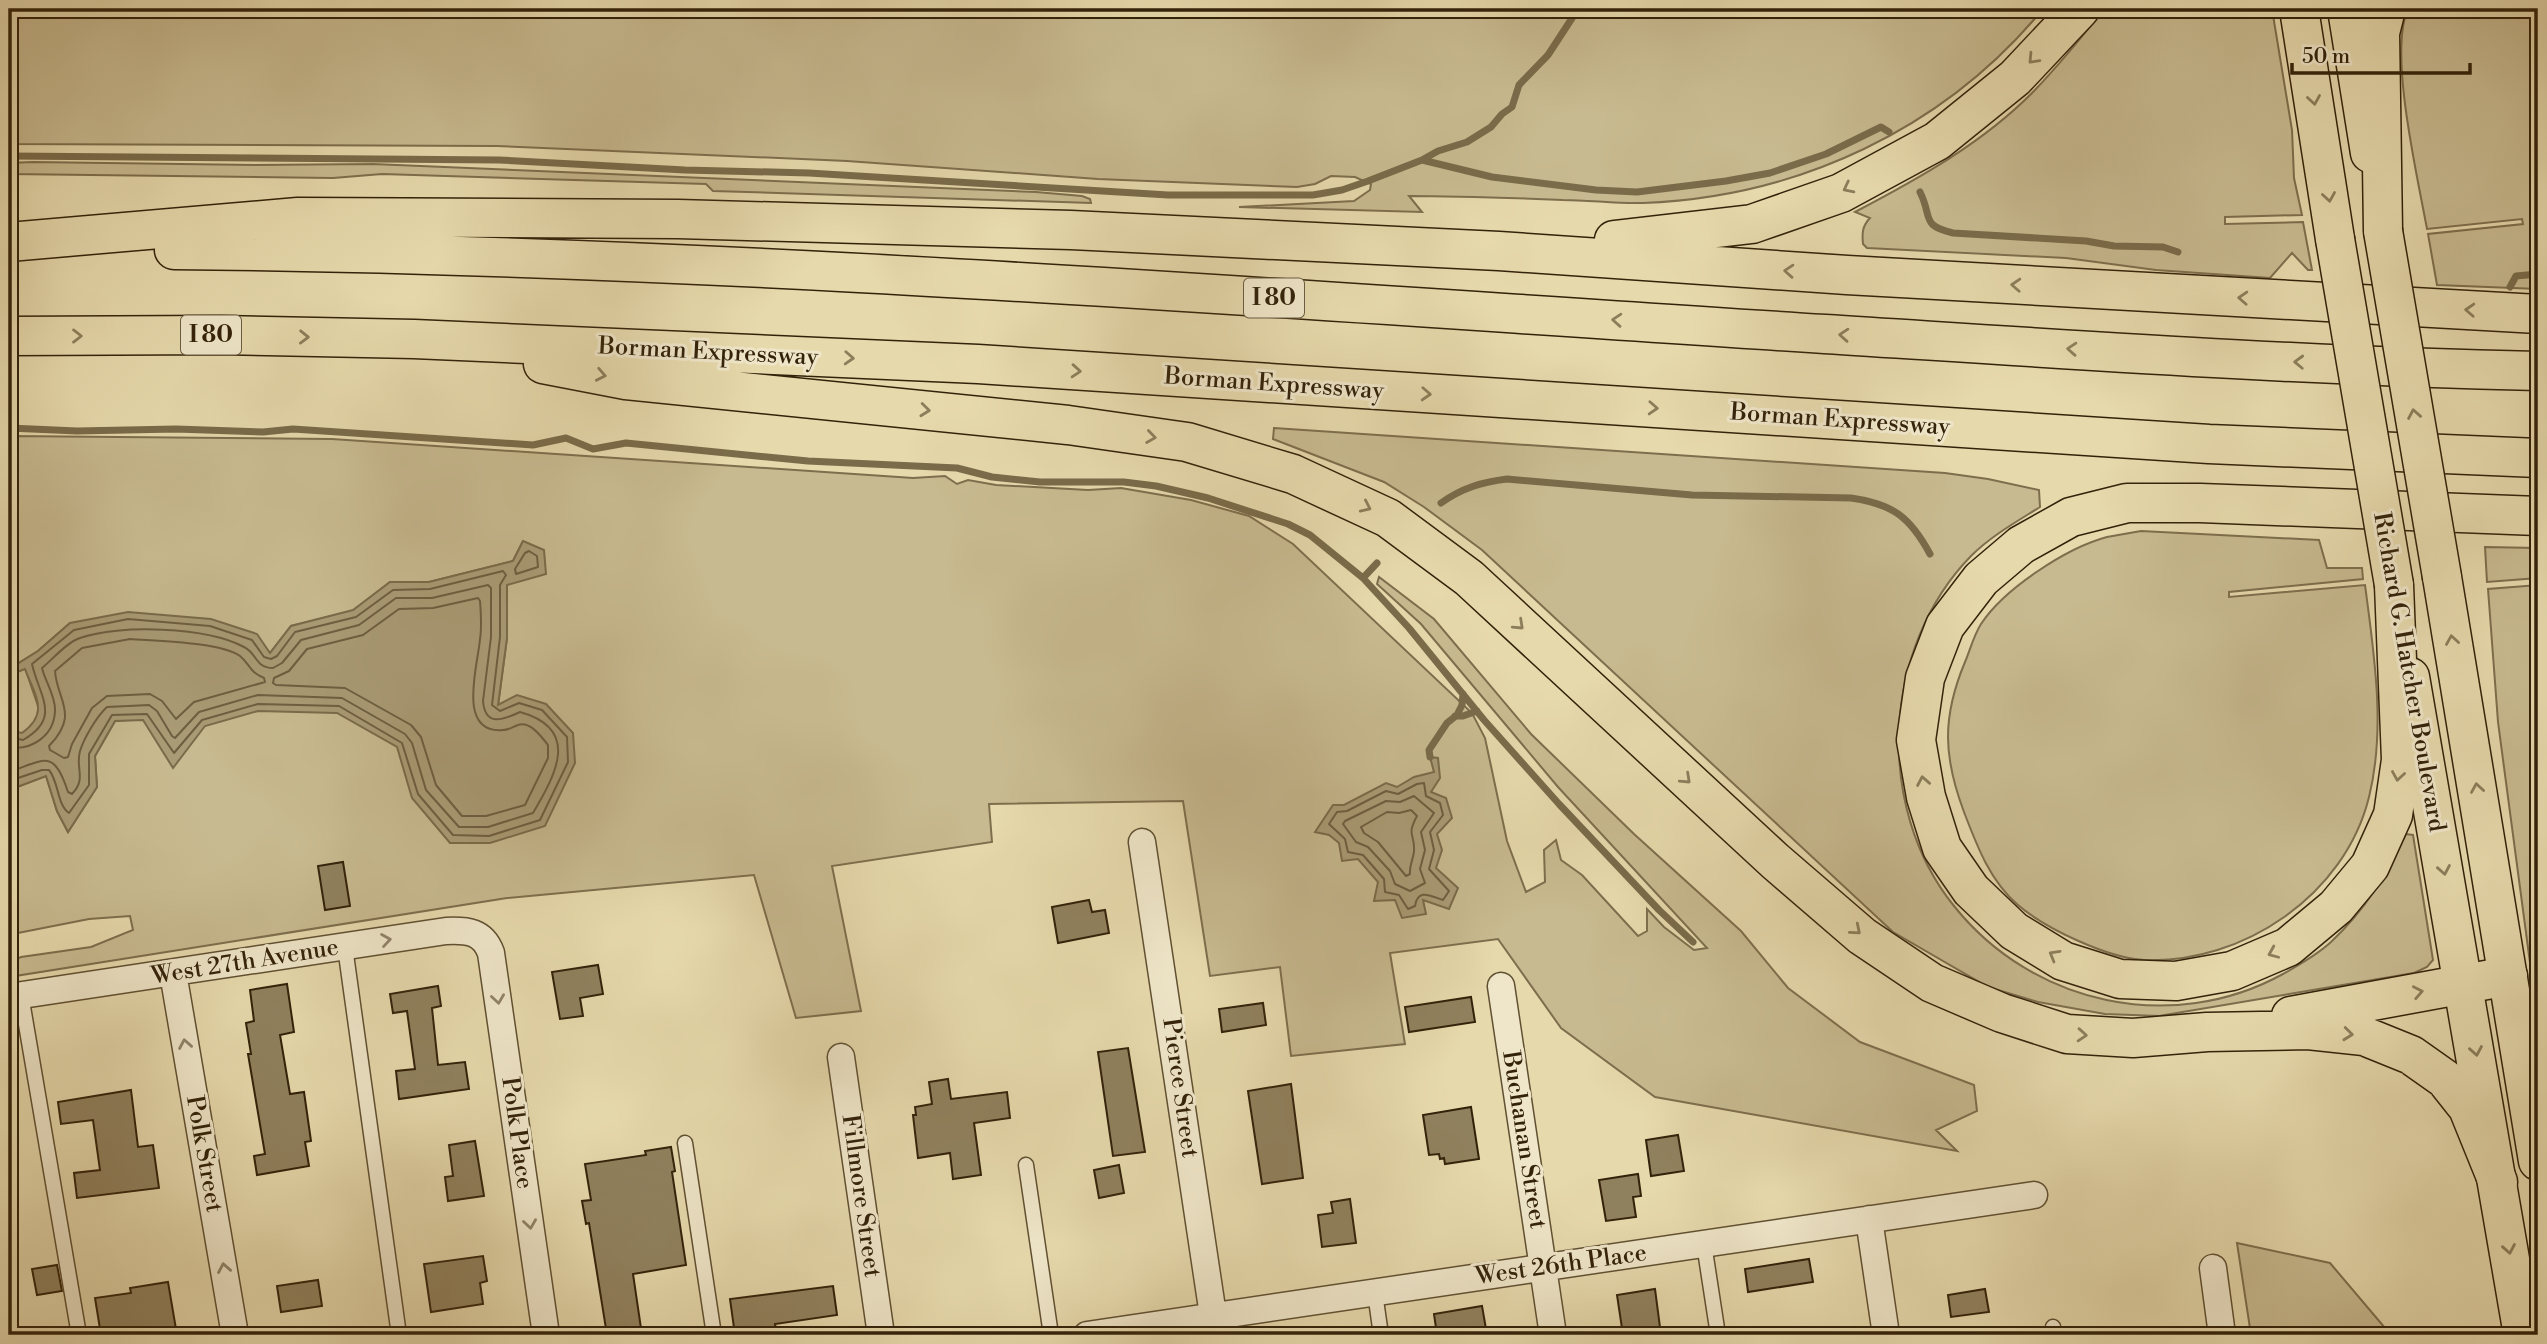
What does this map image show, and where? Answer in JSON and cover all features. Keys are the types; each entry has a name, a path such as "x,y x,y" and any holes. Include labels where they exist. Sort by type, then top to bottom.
{"main road":[{"path":"1499,251 1663,236 1752,224 1841,193 1937,141 2015,78 2080,9"},
{"name":"Richard G. Hatcher Boulevard","path":"2300,9 2335,239 2523,1335"},
{"name":"Richard G. Hatcher Boulevard","path":"2347,9 2538,1161"},
{"path":"2383,231 2380,33 2386,9"},
{"path":"9,242 298,217 651,219 1071,230 1499,251 1847,275 2538,314"},
{"name":"I 80","path":"9,248 283,251 733,265 2213,358 2538,371"},
{"name":"Borman Expressway","path":"9,337 220,335 414,338 978,364 2209,444 2538,458"},
{"path":"414,338 626,380 1068,425 1187,442 1293,474 1388,518 1469,578 1775,861 1862,936 1932,983 2002,1013 2067,1034 2133,1038 2207,1032 2308,1030 2364,1036 2411,1055 2445,1079 2468,1108 2498,1182"},
{"path":"2394,586 2401,760 2393,815 2370,866 2336,907 2288,947 2232,971 2176,981 2120,979 2063,961 2014,931 1971,890 1942,848 1926,797 1916,740 1925,678 1945,626 1981,579 2021,545 2071,517 2127,503 2200,503 2538,516"},
{"path":"2207,1032 2508,976"}],"street":[{"name":"Pierce Street","path":"1142,842 1215,1326"},
{"name":"West 27th Avenue","path":"15,996 446,931 460,930 480,935"},
{"name":"Polk Place","path":"480,935 488,943 491,953 546,1335"},
{"name":"Polk Street","path":"173,973 235,1335"},
{"name":"Buchanan Street","path":"1501,986 1553,1335"},
{"name":"Fillmore Street","path":"841,1057 881,1335"},
{"name":"West 26th Place","path":"1087,1335 1215,1326 1375,1293 2034,1195"},
{"path":"1869,1219 1886,1335"},
{"path":"2213,1268 2222,1335"}],"lane":[{"path":"345,947 399,1335"},
{"path":"15,996 79,1335"},
{"path":"685,1143 714,1335"},
{"path":"1026,1165 1051,1335"},
{"path":"1704,1244 1718,1335"},
{"path":"1375,1293 1381,1335"}],"shaded area":[{"path":"9,9 2043,9 2004,52 1961,89 1914,122 1864,149 1812,171 1757,187 1701,198 1643,203 1409,196 1422,212 1239,207 1354,201 1370,190 1371,184 1355,177 1331,176 1315,184 1297,187 1098,179 847,161 497,146 9,144"},
{"path":"2104,9 2272,9 2292,130 2294,178 2302,215 2225,217 2225,224 2303,222 2312,270 2308,270 2292,253 2270,278 2156,270 2066,258 1867,248 1863,244 1863,230 1870,218 1855,212 1949,159 2014,110 2070,51"},
{"path":"2408,9 2538,9 2538,289 2437,285 2428,234 2523,224 2522,219 2427,229 2403,84 2401,54"},
{"path":"9,163 373,164 1036,192 1082,196 1090,199 1091,203 713,191 706,184 382,174 333,178 9,174"},
{"path":"1274,428 1945,473 2039,490 2040,507 1979,549 1941,593 1920,635 1905,681 1899,728 1901,776 1910,822 1928,866 1954,906 1986,940 2023,967 2064,987 2107,1000 2151,1005 2196,1003 2240,993 2283,974 2326,947 2365,904 2406,834 2413,835 2433,960 2427,967 2414,973 2159,1016 2105,1014 2038,1002 1988,987 1893,932 1482,550 1424,507 1384,482 1273,439"},
{"path":"9,436 332,439 913,478 945,476 957,484 968,480 996,485 1088,490 1121,488 1191,500 1249,516 1293,544 1472,713 1485,738 1507,841 1526,892 1545,882 1544,850 1556,840 1561,860 1582,875 1638,936 1647,931 1647,909 1664,927 1694,950 1707,948 1558,787 1421,624 1377,584 1379,577 1434,619 1531,734 1634,834 1741,931 1788,988 1860,1042 1974,1085 1977,1111 1936,1130 1957,1151 1655,1097 1561,1028 1498,939 1390,953 1405,1044 1291,1056 1280,967 1210,976 1183,801 989,804 992,842 832,866 861,1011 796,1018 754,875 507,898 9,977 9,964 21,957 91,947 133,930 130,916 89,919 18,933 9,930 9,790 46,776 57,811 68,832 97,787 95,756 115,721 143,719 162,749 175,703 498,706 507,638 507,585 523,541 513,561 429,582 390,582 353,611 291,626 270,653 70,623 38,651 17,664 9,660"},
{"path":"2141,531 2319,540 2327,568 2362,568 2363,579 2229,592 2229,597 2365,585 2375,664 2378,718 2374,771 2369,797 2357,832 2338,864 2313,893 2285,917 2252,936 2218,950 2181,958 2144,960 2113,954 2078,941 2030,914 2008,896 1979,850 1964,812 1952,773 1948,737 1957,682 1976,633 1991,611 2020,584 2073,550 2107,537"},
{"path":"2485,547 2538,548 2538,578 2487,582"},
{"path":"2538,585 2538,1023 2498,722 2488,589"},
{"path":"25,668 40,712 44,753 15,746 9,723 9,675"},
{"path":"2237,1243 2330,1263 2391,1335 2251,1335"}],"water":[{"path":"523,541 544,550 546,574 507,585 507,638 498,705 517,695 546,704 573,733 575,763 545,826 490,843 450,843 412,798 397,747 337,713 258,711 205,726 173,768 143,720 115,721 95,756 97,787 68,832 57,811 46,776 9,790 9,723 12,731 22,733 36,718 38,704 25,669 9,675 9,660 17,664 38,651 70,623 128,612 211,619 257,634 270,653 291,626 353,610 390,582 429,582 513,561"},
{"path":"1430,757 1438,758 1440,778 1431,792 1446,798 1452,818 1437,834 1442,850 1436,868 1458,888 1449,909 1423,900 1426,914 1402,918 1395,900 1374,901 1378,882 1358,859 1342,861 1339,843 1329,835 1315,832 1333,805 1344,805 1386,783 1397,787 1414,777 1434,772"}],"building":[{"path":"343,862 350,906 325,910 318,866"},
{"path":"1089,900 1092,912 1105,910 1109,933 1058,943 1052,907"},
{"path":"598,965 603,994 580,998 583,1016 560,1019 552,972"},
{"path":"287,984 294,1032 280,1035 290,1094 304,1092 311,1141 305,1142 309,1166 257,1175 254,1156 265,1154 248,1054 251,1054 246,1023 254,1021 250,990"},
{"path":"438,986 441,1006 432,1008 438,1065 465,1062 469,1089 399,1099 396,1071 415,1069 407,1011 393,1013 390,994"},
{"path":"1471,997 1475,1022 1409,1032 1405,1007"},
{"path":"1263,1003 1266,1025 1222,1032 1219,1009"},
{"path":"1128,1048 1145,1152 1113,1156 1098,1052"},
{"path":"948,1079 951,1099 1007,1092 1010,1118 974,1123 981,1175 953,1179 950,1153 918,1158 913,1115 916,1115 915,1107 932,1104 929,1082"},
{"path":"1291,1084 1303,1178 1262,1184 1248,1091"},
{"path":"131,1090 138,1147 153,1145 159,1188 77,1198 74,1173 100,1170 93,1120 61,1124 58,1102"},
{"path":"1471,1107 1479,1159 1445,1164 1444,1158 1440,1159 1439,1154 1429,1155 1423,1115"},
{"path":"1678,1135 1684,1171 1651,1176 1646,1140"},
{"path":"475,1141 484,1196 448,1201 445,1177 453,1176 449,1145"},
{"path":"671,1147 675,1171 672,1172 686,1265 633,1274 642,1335 607,1335 589,1223 586,1224 582,1201 591,1200 585,1164 646,1155 645,1151"},
{"path":"1119,1165 1124,1193 1099,1198 1094,1170"},
{"path":"1638,1174 1641,1196 1633,1197 1636,1217 1606,1221 1599,1180"},
{"path":"1350,1199 1356,1243 1322,1247 1318,1215 1333,1213 1331,1202"},
{"path":"483,1256 487,1281 480,1283 483,1304 431,1312 424,1264"},
{"path":"1809,1259 1813,1282 1748,1292 1745,1269"},
{"path":"57,1265 62,1291 37,1295 32,1269"},
{"path":"318,1280 322,1306 281,1312 277,1286"},
{"path":"168,1282 177,1335 101,1335 95,1298 131,1293 130,1288"},
{"path":"833,1286 837,1315 775,1324 777,1335 735,1335 730,1299"},
{"path":"1655,1289 1661,1335 1623,1335 1617,1295"},
{"path":"1985,1289 1989,1312 1951,1317 1948,1295"},
{"path":"1482,1306 1486,1329 1437,1335 1434,1314"}],"waterway":[{"path":"9,156 499,160 685,170 809,173 1168,195 1313,195 1342,190 1368,181 1438,151 1467,142 1491,127 1512,107 1519,85 1548,55 1578,9"},
{"path":"1422,160 1492,177 1596,190 1637,192 1770,173 1826,154 1881,127 1889,132"},
{"path":"1920,192 1931,223 1953,233 2086,241 2114,246 2163,247 2178,252"},
{"path":"2510,287 2516,276 2538,274"},
{"path":"9,428 263,432 293,429 533,445 566,438 593,449 626,443 808,461 957,468 992,477 1040,482 1124,482 1208,498 1288,524 1310,535 1363,578 1559,804 1659,910 1693,942"},
{"path":"1441,503 1472,486 1507,479 1692,495 1851,498 1878,504 1899,514 1915,530 1930,554"},
{"path":"1363,578 1377,563"},
{"path":"1430,757 1429,750 1447,723 1457,715 1463,694"},
{"path":"1455,716 1477,711"}]}
